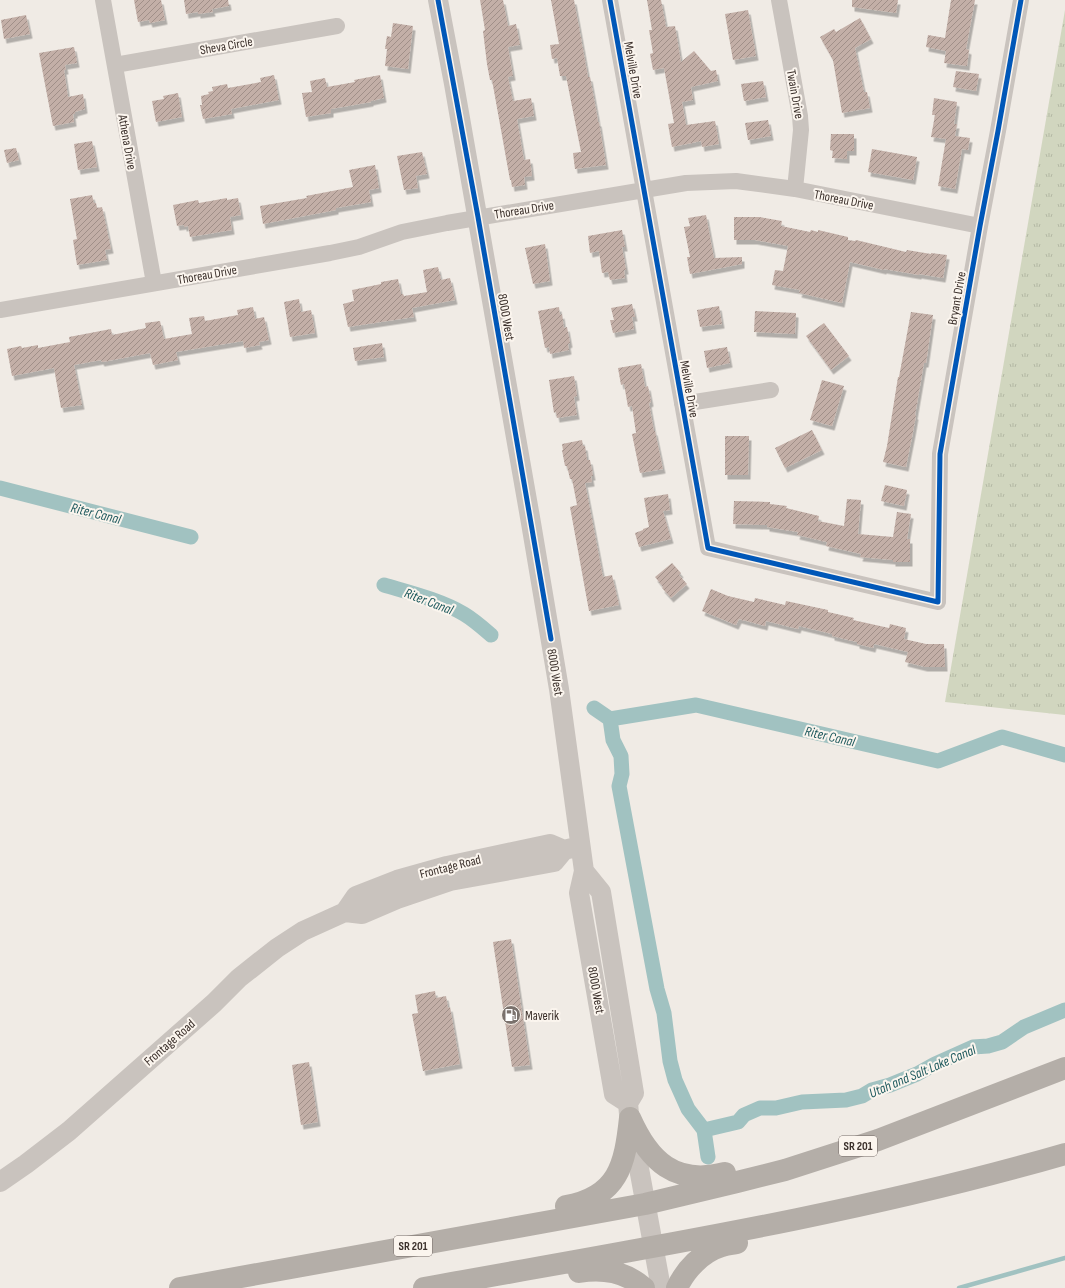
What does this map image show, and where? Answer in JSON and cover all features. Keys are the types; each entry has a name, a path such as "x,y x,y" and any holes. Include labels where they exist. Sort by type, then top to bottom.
{"highway":[{"name":"SR 201","path":"180,1288 645,1204 737,1182 832,1155 922,1123 1065,1068"},
{"path":"629,1110 636,1132 644,1144 661,1163 677,1173 697,1177 707,1177 818,1147 958,1101 998,1094"},
{"path":"325,1262 346,1253 390,1239 577,1204 586,1201 603,1192 619,1171 627,1146 629,1110"},
{"path":"424,1288 810,1216 966,1181 1065,1154"},
{"path":"677,1288 693,1265 707,1253 721,1246 826,1226 898,1210 932,1198 966,1181"},
{"path":"491,1288 596,1270 615,1272 624,1275 634,1280 644,1288"}],"street":[{"name":"Athena Drive","path":"103,0 154,283"},
{"name":"8000 West","path":"438,0 532,523 559,689 572,848 584,871 579,893 614,1094 629,1110"},
{"name":"Melville Drive","path":"610,0 708,548 938,602"},
{"name":"Twain Drive","path":"779,0 800,116 801,130 795,190"},
{"name":"Bryant Drive","path":"938,602 940,454 1021,0"},
{"name":"Sheva Circle","path":"115,65 338,26"},
{"name":"Thoreau Drive","path":"0,310 330,253 359,247 408,231 478,217 686,183 736,181 795,190 980,226"},
{"path":"682,404 771,390"},
{"name":"Frontage Road","path":"0,1182 70,1131 214,1003 239,978 277,948 303,931 344,912 356,896 397,880 440,868 550,844 572,848"},
{"path":"629,1110 661,1288"}],"green space":[{"path":"1065,10 1065,715 945,702"}],"building":[{"path":"134,0 161,0 165,20 150,23 149,20 138,22"},
{"path":"184,0 228,0 229,6 212,9 213,12 186,14"},
{"path":"480,0 503,0 508,26 516,24 520,45 508,47 513,76 508,77 513,101 531,98 534,116 517,119 524,160 530,159 532,176 524,177 525,185 512,187 510,180 492,80 490,80 487,64 483,31 485,30"},
{"path":"551,0 574,0 588,77 590,77 599,122 606,165 575,169 573,153 581,152 566,76 560,76 557,58 552,59 550,45 559,44"},
{"path":"647,0 661,0 666,27 675,26 681,62 694,51 711,71 716,70 718,81 691,87 693,100 682,102 686,125 715,121 719,144 702,147 701,141 672,147 668,124 674,123 664,68 653,70 650,54 653,53 649,30 652,30"},
{"path":"852,0 898,0 896,13 852,7"},
{"path":"951,0 975,0 966,49 969,50 967,66 944,63 946,51 926,47 928,35 945,38"},
{"path":"748,10 756,56 733,60 725,14"},
{"path":"26,15 30,34 4,39 1,20"},
{"path":"860,18 871,39 855,48 864,92 867,92 870,108 842,113 833,60 820,37 834,29 836,32"},
{"path":"393,23 413,26 408,69 385,66 387,36 391,37"},
{"path":"74,47 77,63 65,65 66,70 64,70 68,97 83,94 85,109 73,114 74,122 53,126 39,53"},
{"path":"956,71 979,74 976,91 953,87"},
{"path":"274,75 279,100 231,109 232,114 203,119 200,105 202,105 201,96 209,94 208,92 213,91 212,87 227,84 228,88 261,82 260,78"},
{"path":"380,75 384,98 371,102 331,109 331,113 306,117 302,93 312,92 310,81 325,78 327,87 355,82 354,80"},
{"path":"763,81 766,97 744,101 741,84"},
{"path":"178,93 182,117 156,122 152,101 164,99 163,96"},
{"path":"934,98 957,102 954,124 957,124 955,136 970,138 968,150 962,149 955,189 938,186 946,139 931,137 935,115 932,115"},
{"path":"768,120 771,136 748,140 745,123"},
{"path":"831,134 854,134 854,151 847,151 847,159 832,158 833,151 830,150"},
{"path":"92,141 97,167 78,170 74,144"},
{"path":"16,148 19,160 7,163 4,150"},
{"path":"872,149 917,157 913,180 868,172"},
{"path":"422,152 427,174 416,176 418,188 404,190 397,156"},
{"path":"375,165 379,188 369,190 371,202 263,224 260,206 307,198 306,196 353,187 349,170"},
{"path":"92,195 97,208 102,207 111,249 105,250 107,260 77,265 73,240 77,239 70,199"},
{"path":"227,198 227,200 238,198 241,215 230,217 232,230 190,237 188,226 177,226 173,205 198,200 199,203"},
{"path":"706,215 714,258 742,257 742,264 690,274 687,257 690,257 684,227 690,226 688,218"},
{"path":"734,217 759,217 782,221 781,226 810,232 811,230 818,232 818,230 848,237 848,240 856,240 906,252 907,250 947,255 943,278 884,270 850,262 842,303 799,293 800,290 772,285 775,270 783,271 788,246 755,240 734,240"},
{"path":"622,230 625,247 622,247 626,270 624,270 625,278 610,280 608,272 602,273 599,251 590,253 588,236"},
{"path":"545,244 550,281 533,284 525,248"},
{"path":"438,267 441,280 450,278 455,300 412,308 414,317 348,327 343,304 354,301 352,290 398,279 401,294 404,296 427,292 423,270"},
{"path":"299,299 301,312 311,310 315,333 290,337 284,302"},
{"path":"632,304 635,317 632,317 634,329 613,333 610,320 614,320 611,308"},
{"path":"719,306 722,324 700,327 697,310"},
{"path":"253,307 255,319 264,317 269,340 259,342 260,345 244,348 243,341 176,352 178,360 153,365 150,353 102,362 101,360 74,365 82,405 61,408 54,368 12,376 7,349 38,345 38,348 70,342 69,337 111,329 112,335 146,328 145,323 160,321 164,339 192,334 189,318 204,316 205,321 238,315 237,310"},
{"path":"559,307 560,315 562,314 564,328 567,327 570,343 568,344 569,350 550,354 549,347 545,348 538,311"},
{"path":"755,311 796,313 795,334 754,332"},
{"path":"911,312 933,315 926,363 924,363 906,467 883,462"},
{"path":"824,323 849,356 831,370 806,336"},
{"path":"382,343 384,357 355,361 353,348"},
{"path":"727,347 730,363 707,368 704,351"},
{"path":"641,364 645,387 648,386 651,402 649,403 654,431 663,469 640,473 632,434 636,433 632,406 628,407 624,384 621,385 618,368"},
{"path":"574,376 577,396 574,397 577,415 557,418 556,412 554,413 549,380"},
{"path":"822,380 844,386 832,426 810,420"},
{"path":"812,430 822,450 785,468 775,448"},
{"path":"725,436 749,436 748,475 725,475"},
{"path":"582,440 583,446 585,446 587,460 590,460 593,476 591,476 592,482 585,483 603,577 612,575 619,605 589,611 570,507 577,505 572,479 570,479 567,466 565,466 562,450 562,444"},
{"path":"885,485 907,490 904,506 881,501"},
{"path":"668,494 670,510 663,511 671,539 639,547 635,533 649,527 644,498"},
{"path":"847,499 861,500 858,534 893,537 897,512 911,514 907,539 910,539 910,562 893,562 893,560 860,557 861,554 826,546 827,542 797,535 798,532 767,527 767,525 733,524 734,501 770,502 770,504 787,506 786,508 819,516 818,521 844,526"},
{"path":"672,563 681,573 679,575 687,584 671,598 655,577"},
{"path":"711,589 728,596 754,602 755,598 785,605 786,601 828,610 828,612 854,618 853,620 889,628 890,624 906,628 904,639 926,644 944,644 945,667 925,667 905,662 908,652 874,644 873,648 857,644 857,642 832,636 832,634 799,626 798,629 766,621 765,626 739,619 736,625 702,611"},
{"path":"511,939 530,1065 512,1067 493,942"},
{"path":"435,991 436,998 446,996 448,1008 450,1007 460,1064 423,1071 412,1014 418,1013 415,995"},
{"path":"309,1062 318,1122 301,1125 292,1065"}],"waterway":[{"name":"Riter Canal","path":"0,488 191,537"},
{"name":"Riter Canal","path":"384,585 425,597 455,609 478,624 491,635"},
{"name":"Riter Canal","path":"594,708 610,719 696,705 938,761 1002,737 1065,755"},
{"path":"610,719 613,740 621,756 622,774 619,786 657,989 664,1013 670,1061 675,1080 688,1109 704,1130 708,1157"},
{"name":"Utah and Salt Lake Canal","path":"704,1130 738,1122 744,1115 760,1108 776,1108 802,1102 846,1100 862,1096 872,1090 890,1085 917,1074 973,1047 988,1046 1002,1042 1024,1027 1065,1010"},
{"path":"959,1288 1065,1258"}],"cycle path":[{"path":"438,0 478,217 551,639"},
{"path":"610,0 708,548 938,602 940,454 1021,0"}],"place":[{"name":"Maverik","path":"511,1015"}]}
